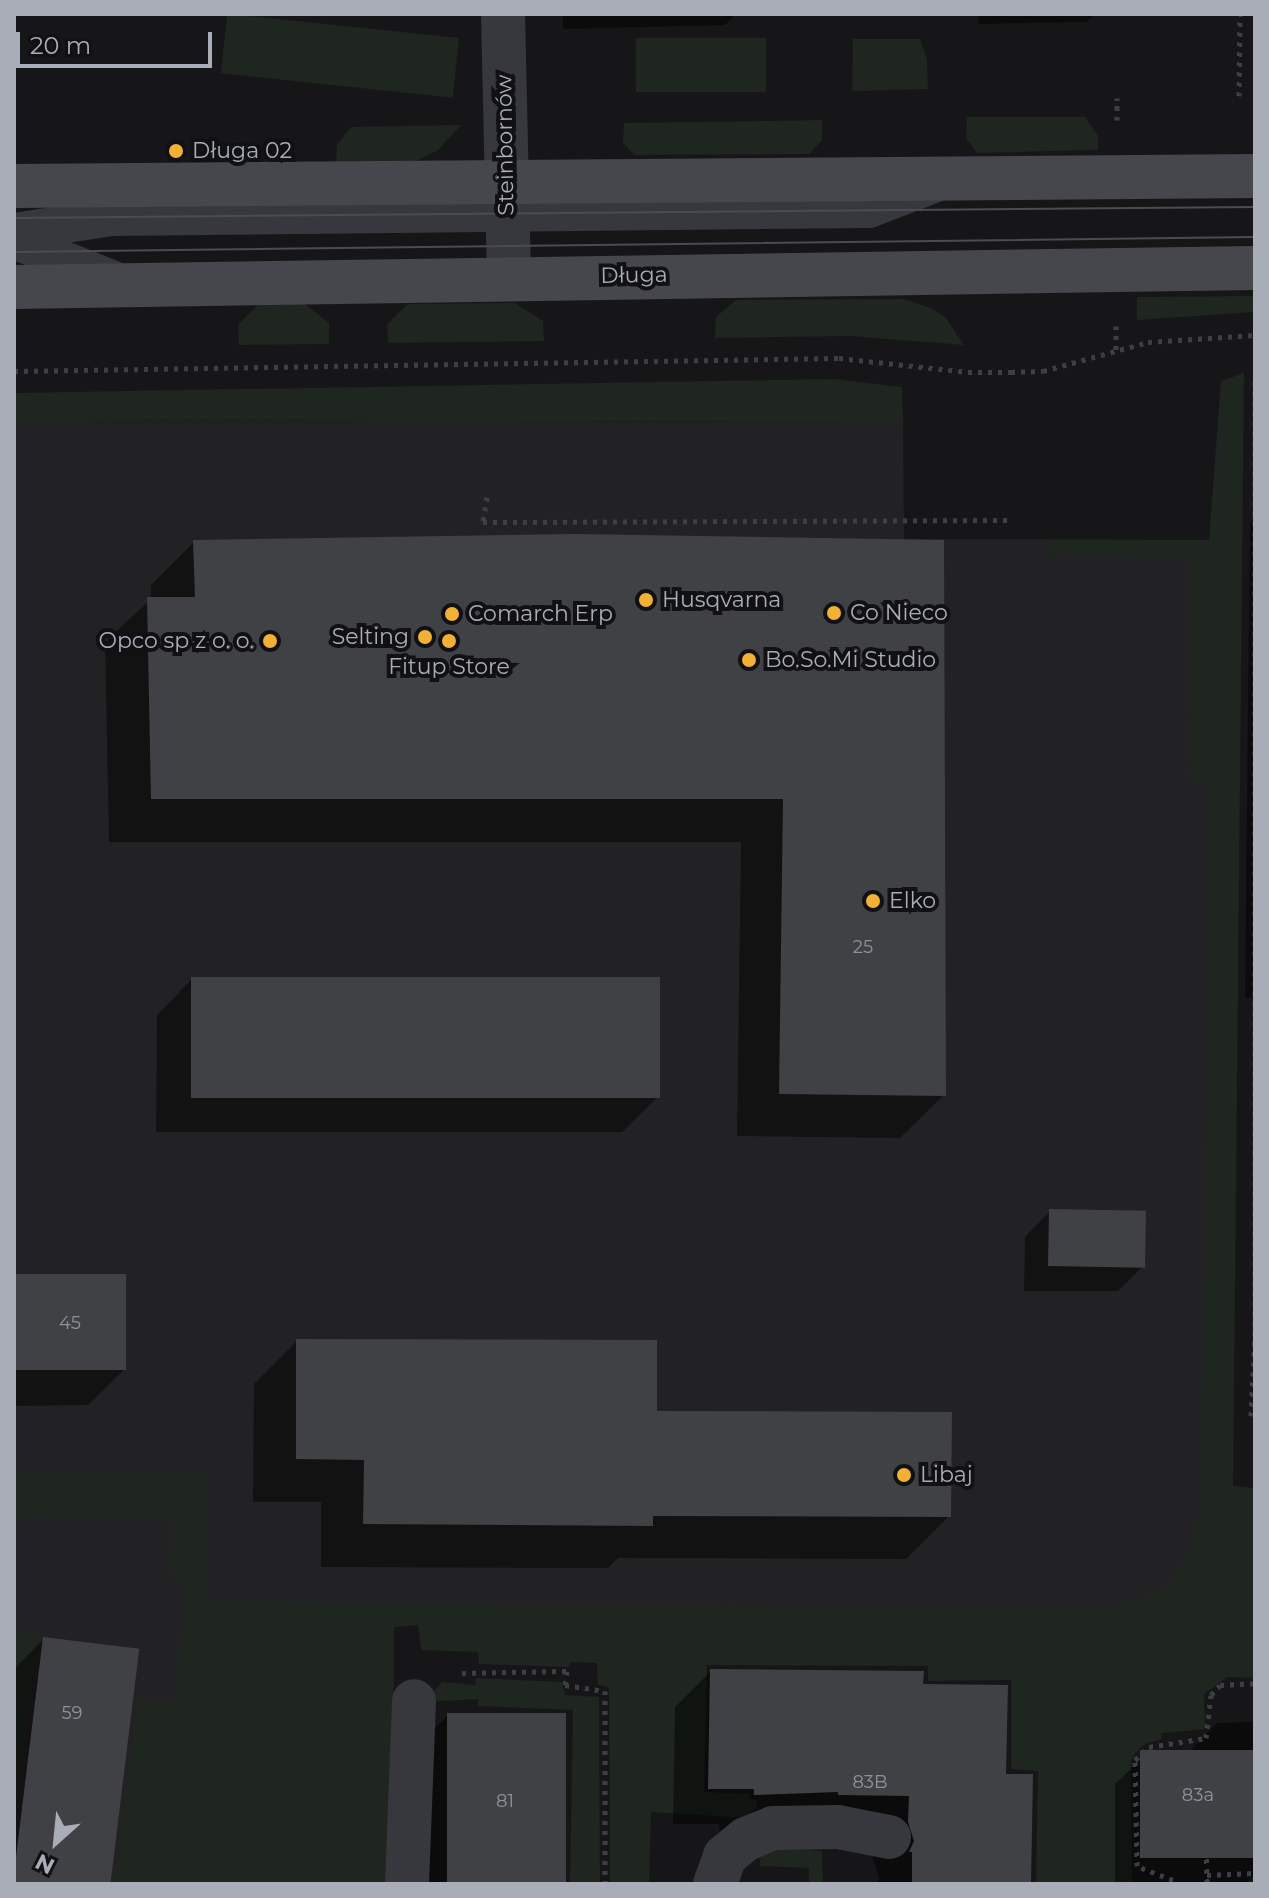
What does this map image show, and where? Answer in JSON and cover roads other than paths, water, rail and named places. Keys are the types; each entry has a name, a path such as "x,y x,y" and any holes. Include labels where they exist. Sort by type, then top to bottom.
{"street":[{"name":"Steinbornów","path":"503,14 509,277"},
{"path":"14,186 506,196 959,178 1255,176"},
{"name":"Długa","path":"14,287 509,277 1255,268"},
{"path":"407,1884 414,1701"},
{"path":"715,1884 725,1856 746,1839 773,1828 838,1827 889,1837"}],"lane":[{"path":"14,232 112,217 506,196"},
{"path":"14,240 109,280 129,284"}],"tram line":[{"path":"14,218 1255,207"},
{"path":"14,252 1255,237"}],"place":[{"name":"Długa 02","path":"176,151"},
{"name":"Husqvarna","path":"646,600"},
{"name":"Co Nieco","path":"834,613"},
{"name":"Comarch Erp","path":"452,614"},
{"name":"Selting","path":"425,637"},
{"name":"Opco sp z o. o.","path":"270,641"},
{"name":"Fitup Store","path":"449,641"},
{"name":"Bo.So.Mi Studio","path":"749,660"},
{"name":"Elko","path":"873,901"},
{"name":"Libaj","path":"904,1475"}]}
